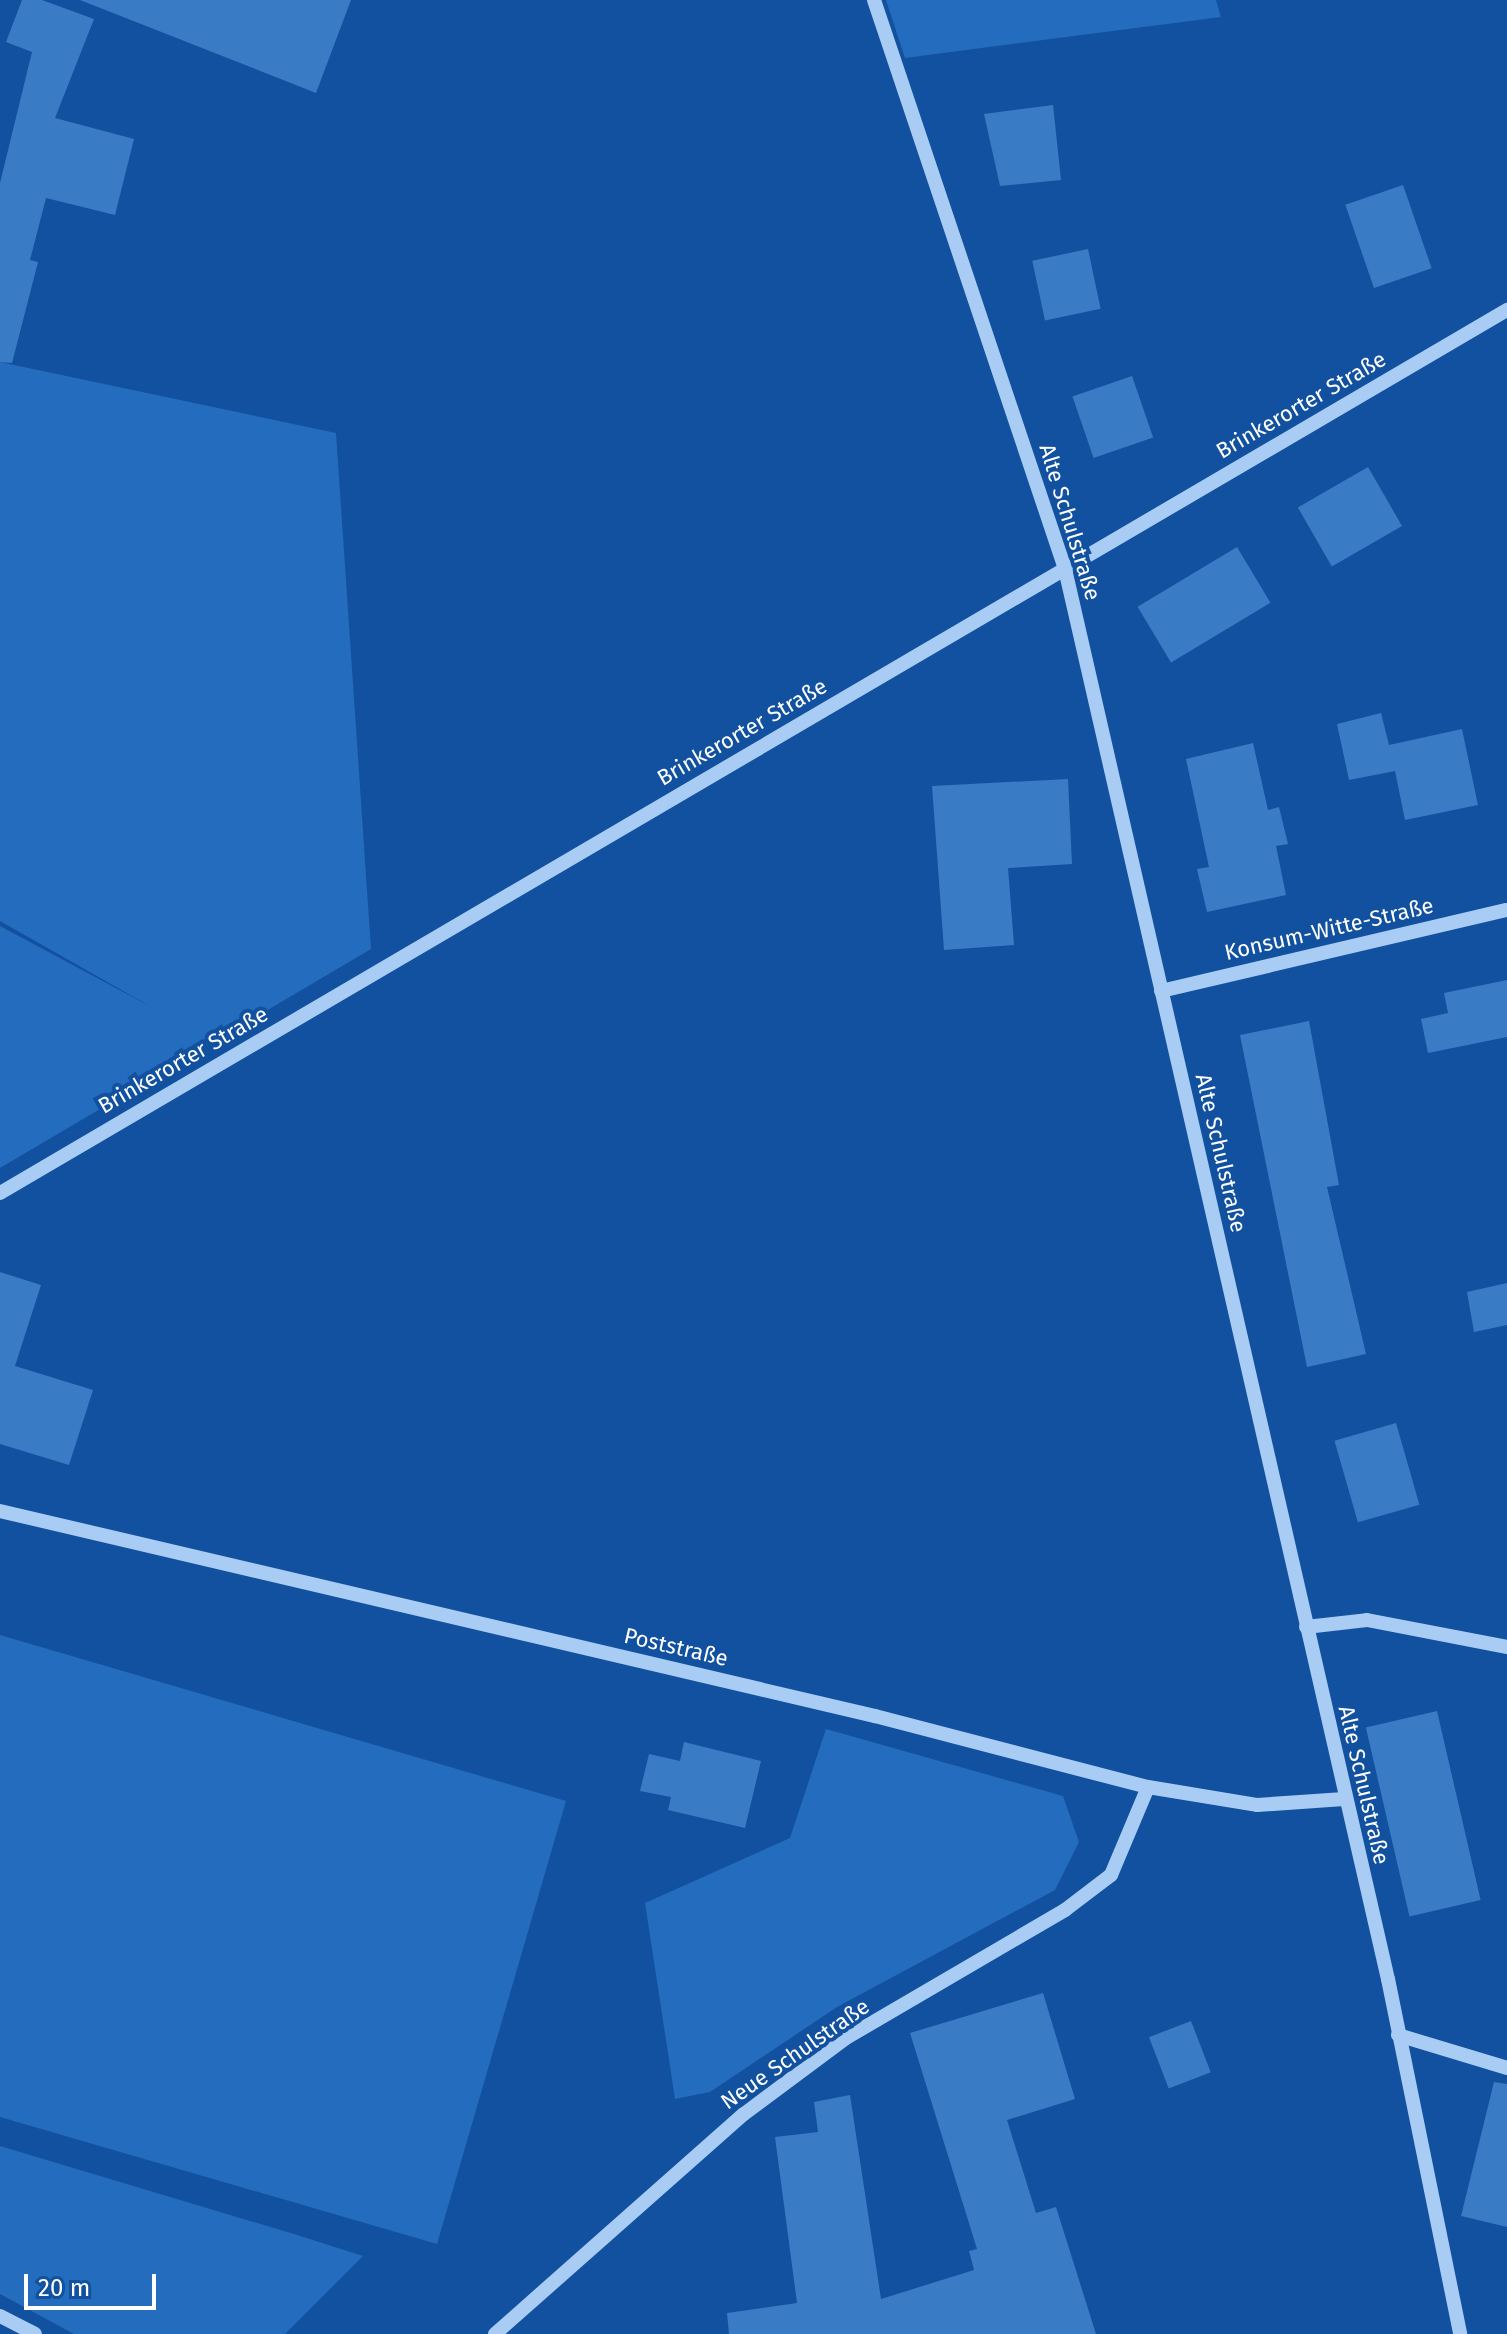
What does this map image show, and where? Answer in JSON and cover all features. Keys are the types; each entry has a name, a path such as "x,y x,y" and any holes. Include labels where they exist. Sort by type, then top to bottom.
{"street":[{"name":"Alte Schulstraße","path":"874,0 1065,569 1398,2035 1460,2334"},
{"name":"Brinkerorter Straße","path":"0,1193 1507,310"},
{"name":"Konsum-Witte-Straße","path":"1161,991 1507,910"},
{"name":"Poststraße","path":"0,1511 875,1716 1148,1787 1257,1805 1344,1799"},
{"path":"1306,1627 1367,1620 1507,1647"},
{"name":"Neue Schulstraße","path":"495,2334 757,2105 846,2038 1065,1910 1111,1875 1148,1787"},
{"path":"1398,2035 1507,2068"},
{"path":"0,2316 35,2334"}],"shaded area":[{"path":"886,0 1216,0 1221,17 905,58"},
{"path":"0,362 336,433 371,949 0,1168 0,926 153,1008 0,921"},
{"path":"0,1635 566,1801 437,2244 0,2117"},
{"path":"826,1729 1063,1796 1079,1842 1055,1890 837,2007 710,2092 675,2099 645,1903 790,1838"},
{"path":"0,2146 363,2256 285,2334 74,2334 0,2294"}],"building":[{"path":"22,0 42,0 94,19 55,118 134,139 115,215 46,198 30,260 38,262 12,363 0,362 0,183 32,52 6,42"},
{"path":"80,0 351,0 316,93"},
{"path":"1053,105 1061,180 1000,186 984,114"},
{"path":"1403,185 1432,268 1374,288 1345,205"},
{"path":"1088,249 1101,309 1045,321 1032,261"},
{"path":"1132,376 1153,437 1094,458 1072,397"},
{"path":"1368,467 1402,526 1332,566 1298,508"},
{"path":"1237,547 1270,603 1171,662 1138,607"},
{"path":"1381,713 1389,745 1462,729 1478,805 1405,820 1395,771 1349,780 1337,724"},
{"path":"1253,743 1268,810 1279,807 1288,844 1276,846 1286,895 1207,912 1197,869 1209,867 1186,759"},
{"path":"1068,779 1072,864 1008,868 1014,945 944,950 932,786"},
{"path":"1507,980 1507,1037 1428,1053 1421,1019 1448,1013 1444,993"},
{"path":"1309,1021 1339,1185 1327,1187 1366,1354 1307,1367 1240,1035"},
{"path":"0,1272 41,1285 15,1366 93,1390 69,1465 0,1444"},
{"path":"1507,1283 1507,1325 1474,1332 1467,1292"},
{"path":"1396,1423 1419,1505 1358,1522 1334,1441"},
{"path":"1437,1711 1481,1900 1410,1916 1366,1727"},
{"path":"684,1742 761,1761 745,1828 668,1810 671,1797 640,1791 649,1754 680,1761"},
{"path":"1043,1993 1075,2099 1007,2120 1036,2213 1056,2207 1096,2334 729,2334 727,2313 797,2303 775,2137 818,2132 814,2102 850,2095 881,2299 974,2270 969,2251 977,2249 910,2033"},
{"path":"1191,2021 1211,2072 1169,2088 1149,2037"},
{"path":"1494,2082 1507,2084 1507,2227 1461,2216"}]}
